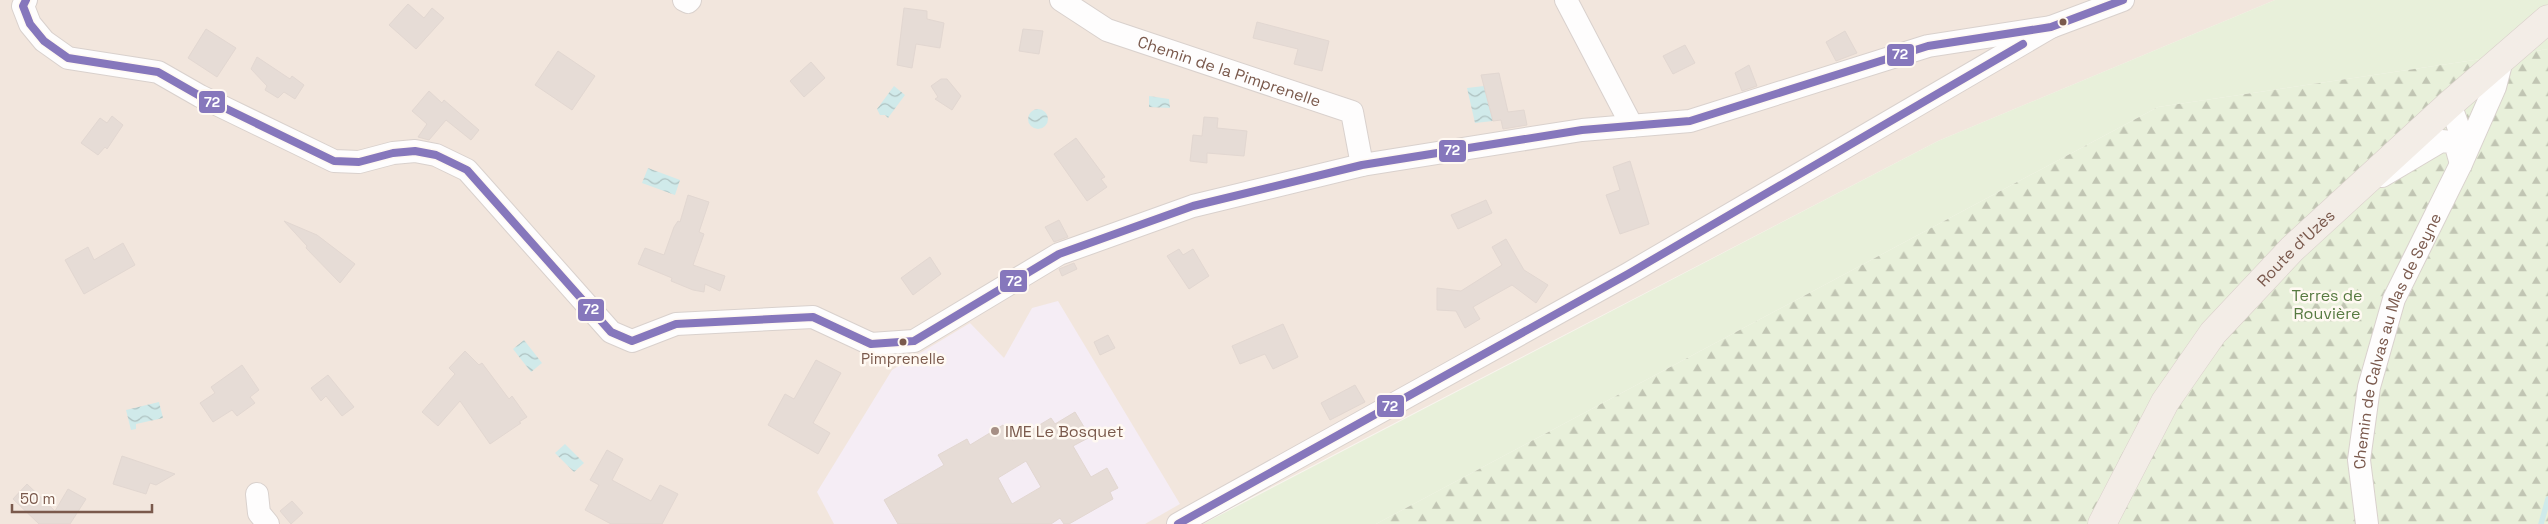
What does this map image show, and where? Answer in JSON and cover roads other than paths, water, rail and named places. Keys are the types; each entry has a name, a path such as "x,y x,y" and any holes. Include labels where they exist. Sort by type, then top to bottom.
{"main road":[{"name":"Route d'Uzès","path":"2102,524 2165,402 2213,333 2292,249 2455,100 2548,20"}],"street":[{"path":"26,0 23,6 30,24 44,41 68,58 158,72 200,96 334,161 359,162 393,152 415,151 436,155 467,170 611,332 632,341 676,324 814,318 871,344 914,341 1059,254 1193,206 1362,165 1582,130 1690,121 1928,46 2051,27"},
{"path":"684,0 688,2 690,0"},
{"name":"Chemin de la Pimprenelle","path":"1061,0 1107,30 1352,112 1362,165"},
{"path":"1566,0 1632,126"},
{"path":"1178,524 1628,274 2051,27 2123,0"},
{"name":"Chemin de Calvas au Mas de Seyne","path":"2367,524 2359,460 2370,387 2394,299 2476,131 2495,87 2502,60"},
{"path":"2455,100 2471,107 2476,131"},
{"name":"Chemin de Calvas au Mas de Seyne","path":"2455,100 2462,137 2461,164"},
{"path":"2356,190 2441,141 2452,142 2456,146 2461,164"},
{"path":"257,494 259,513 268,524"}],"water":[{"path":"894,86 905,95 888,118 885,115 880,115 877,109"},
{"path":"1484,86 1493,121 1475,123 1467,88"},
{"path":"1149,96 1169,99 1170,108 1149,107"},
{"path":"1034,109 1042,109 1048,115 1048,123 1042,129 1034,129 1028,123 1028,115"},
{"path":"648,168 680,180 675,195 642,183"},
{"path":"524,340 542,363 531,372 513,349"},
{"path":"159,402 163,418 136,424 136,429 131,430 126,410"},
{"path":"565,444 584,463 574,472 555,453"}],"waterway":[{"path":"2541,524 2548,499"}],"place":[{"name":"Pimprenelle","path":"903,342"},
{"name":"IME Le Bosquet","path":"995,431"}],"park label":[{"name":"Terres de Rouvière","path":"2327,304"}]}
